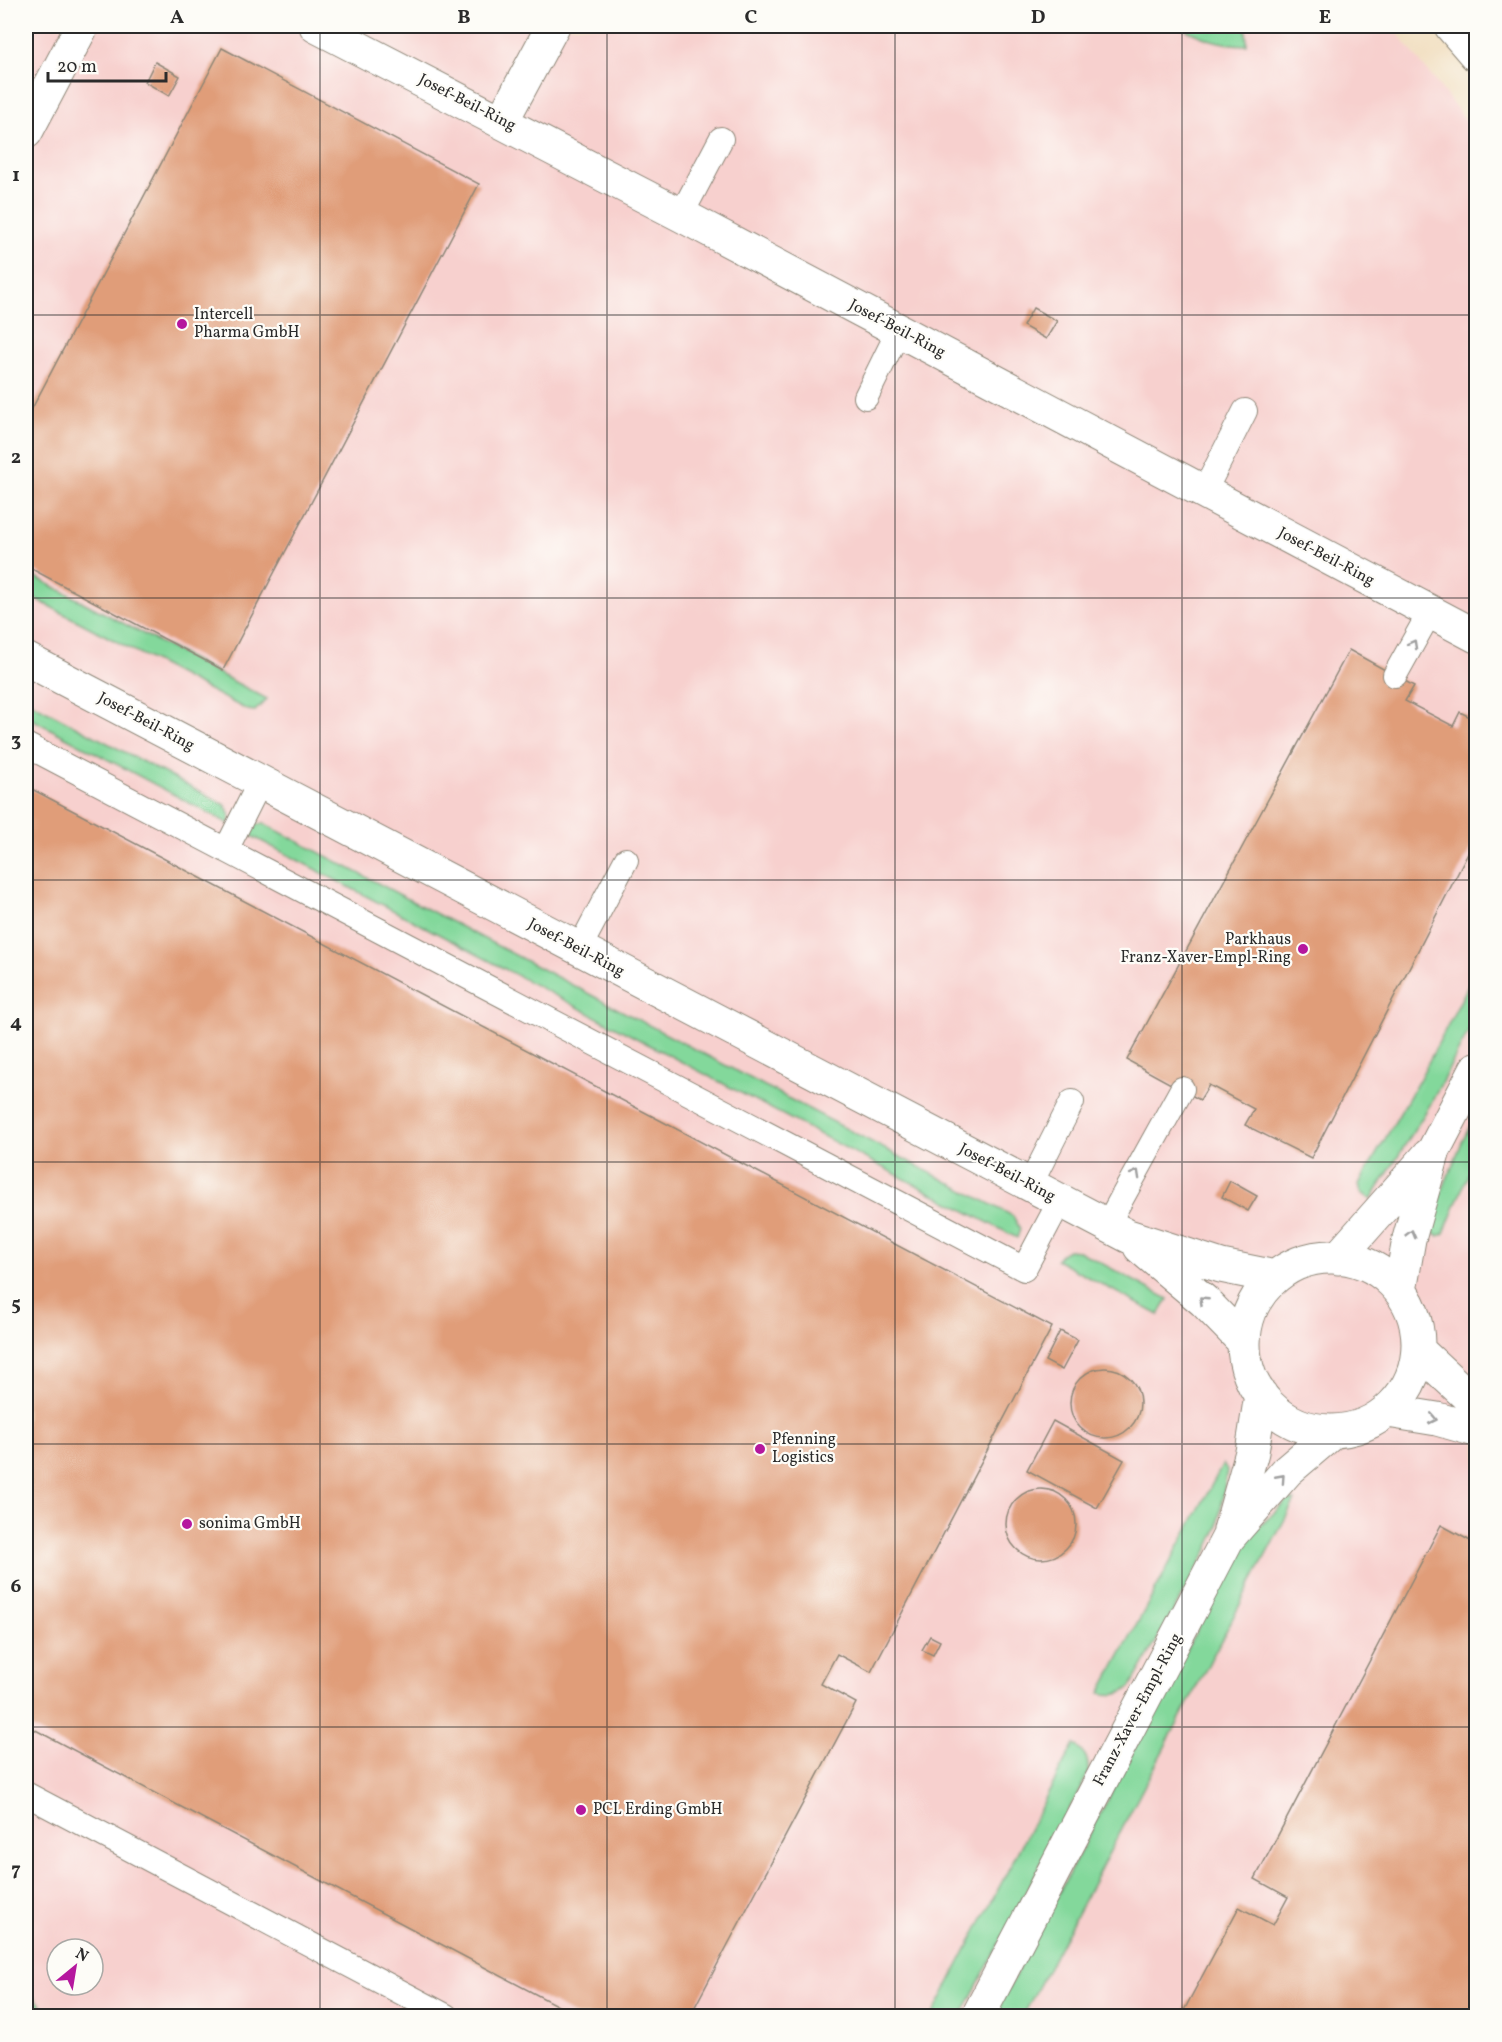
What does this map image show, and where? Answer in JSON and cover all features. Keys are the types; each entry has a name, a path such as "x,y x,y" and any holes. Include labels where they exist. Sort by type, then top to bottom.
{"street":[{"path":"26,132 82,26"},
{"name":"Josef-Beil-Ring","path":"316,26 681,215 1476,636"},
{"path":"502,121 553,26"},
{"path":"1451,26 1476,56"},
{"name":"Josef-Beil-Ring","path":"26,659 1118,1230 1221,1266 1275,1277"},
{"path":"1400,1291 1409,1239 1434,1150 1476,1069"},
{"path":"1338,1258 1434,1150"},
{"name":"Josef-Beil-Ring","path":"1118,1230 1204,1300 1244,1342"},
{"path":"1338,1258 1356,1261 1373,1268 1388,1278 1400,1291 1414,1319 1418,1334 1418,1350 1414,1372 1404,1393 1388,1411 1363,1425 1349,1430 1334,1431 1306,1428 1281,1415 1261,1395 1250,1376 1244,1354 1244,1342 1246,1324 1253,1306 1275,1277 1305,1261 1338,1258"},
{"path":"1418,1350 1476,1404"},
{"path":"1228,1538 1252,1452 1261,1395"},
{"path":"1388,1411 1437,1419 1476,1430"},
{"name":"Franz-Xaver-Empl-Ring","path":"978,2016 1228,1538 1287,1471 1334,1431"}],"lane":[{"path":"681,215 721,139"},
{"path":"866,397 899,330"},
{"path":"1204,492 1245,411"},
{"path":"1395,675 1430,612"},
{"path":"26,745 1024,1269 1060,1201"},
{"path":"226,850 261,782"},
{"path":"579,949 626,860"},
{"path":"1118,1230 1182,1089"},
{"path":"1030,1185 1072,1102"},
{"path":"26,1794 446,2016"}],"shaded area":[{"path":"26,26 1392,26 1476,133 1476,2016 26,2016"}],"green space":[{"path":"1178,26 1242,26 1246,29 1247,45 1211,40"},
{"path":"26,572 267,699 255,711 247,710 26,594"},
{"path":"26,700 225,805 229,814 229,824 26,716"},
{"path":"265,824 1013,1216 1020,1229 1017,1238 244,832 248,827"},
{"path":"1476,971 1476,1017 1430,1105 1371,1200 1361,1192 1359,1184 1418,1082"},
{"path":"1476,1114 1476,1155 1444,1233 1439,1236 1426,1230"},
{"path":"1068,1250 1079,1251 1168,1299 1159,1315 1056,1260"},
{"path":"1223,1464 1227,1471 1218,1527 1206,1553 1130,1688 1115,1694 1100,1693"},
{"path":"1288,1500 1295,1500 1023,2016 994,2016 1232,1563 1247,1538"},
{"path":"1074,1744 1086,1757 1088,1774 961,2016 932,2016"},
{"path":"26,1990 53,2016 26,2016"}],"building":[{"path":"222,48 479,184 223,670 26,566 26,420"},
{"path":"155,62 180,76 169,96 145,82"},
{"path":"1033,308 1057,321 1046,339 1023,326"},
{"name":"Parkhaus Franz-Xaver-Empl-Ring","path":"1349,650 1414,686 1405,701 1453,726 1460,712 1476,720 1476,838 1311,1158 1245,1125 1254,1109 1209,1085 1200,1100 1127,1060"},
{"path":"26,786 1052,1327 871,1672 837,1654 821,1684 856,1703 690,2016 577,2016 26,1725"},
{"path":"1230,1181 1257,1196 1248,1211 1222,1197"},
{"path":"1060,1331 1078,1340 1062,1370 1045,1361"},
{"path":"1105,1368 1118,1371 1130,1378 1137,1390 1140,1403 1137,1416 1130,1428 1118,1435 1105,1438 1092,1435 1080,1428 1073,1416 1070,1403 1073,1390 1080,1378 1092,1371"},
{"path":"1053,1421 1124,1460 1097,1508 1027,1470"},
{"path":"1041,1489 1054,1492 1066,1499 1073,1511 1076,1524 1073,1537 1066,1549 1054,1556 1041,1559 1028,1556 1016,1549 1009,1537 1006,1524 1009,1511 1016,1499 1028,1492"},
{"path":"1441,1525 1476,1544 1476,2016 1181,2016 1239,1907 1273,1925 1288,1897 1255,1879"},
{"path":"930,1636 940,1641 933,1655 922,1650"}],"place":[{"name":"Intercell Pharma GmbH","path":"182,324"},
{"name":"Parkhaus Franz-Xaver-Empl-Ring","path":"1303,949"},
{"name":"Pfenning Logistics","path":"760,1449"},
{"name":"sonima GmbH","path":"187,1524"},
{"name":"PCL Erding GmbH","path":"581,1810"}]}
